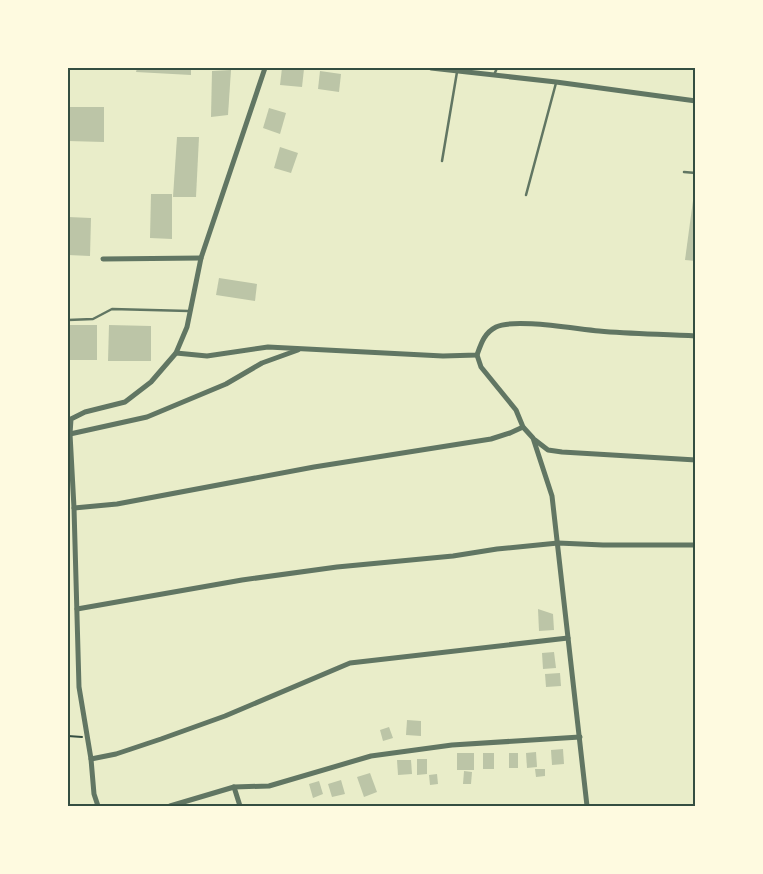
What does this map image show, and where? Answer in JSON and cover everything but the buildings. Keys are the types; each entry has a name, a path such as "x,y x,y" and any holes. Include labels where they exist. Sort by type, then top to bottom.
{"street":[{"path":"98,806 94,794 91,759 79,687 71,419 85,412 125,402 151,382 176,353 187,327 201,258 265,68"},
{"path":"431,68 556,82 696,101"},
{"path":"103,258 201,258"},
{"path":"696,336 600,331 511,323 488,332 477,355 481,367 516,410 523,427 540,445 548,450 696,460"},
{"path":"176,353 207,356 268,347 443,356 477,355"},
{"path":"70,434 147,416 226,384 262,362 301,349"},
{"path":"74,508 117,504 314,467 491,439 523,427"},
{"path":"533,438 552,496 587,806"},
{"path":"77,609 242,580 497,549 558,543 696,545"},
{"path":"91,759 116,754 161,740 225,716 350,663 568,638"},
{"path":"170,806 234,787 269,786 370,756 409,750 580,737"},
{"path":"234,787 240,806"}],"lane":[{"path":"494,75 497,68"},
{"path":"442,161 457,70"},
{"path":"526,195 556,82"},
{"path":"684,172 696,173"},
{"path":"68,320 93,319 112,309 190,311"}],"path":[{"path":"68,736 87,738"}]}
